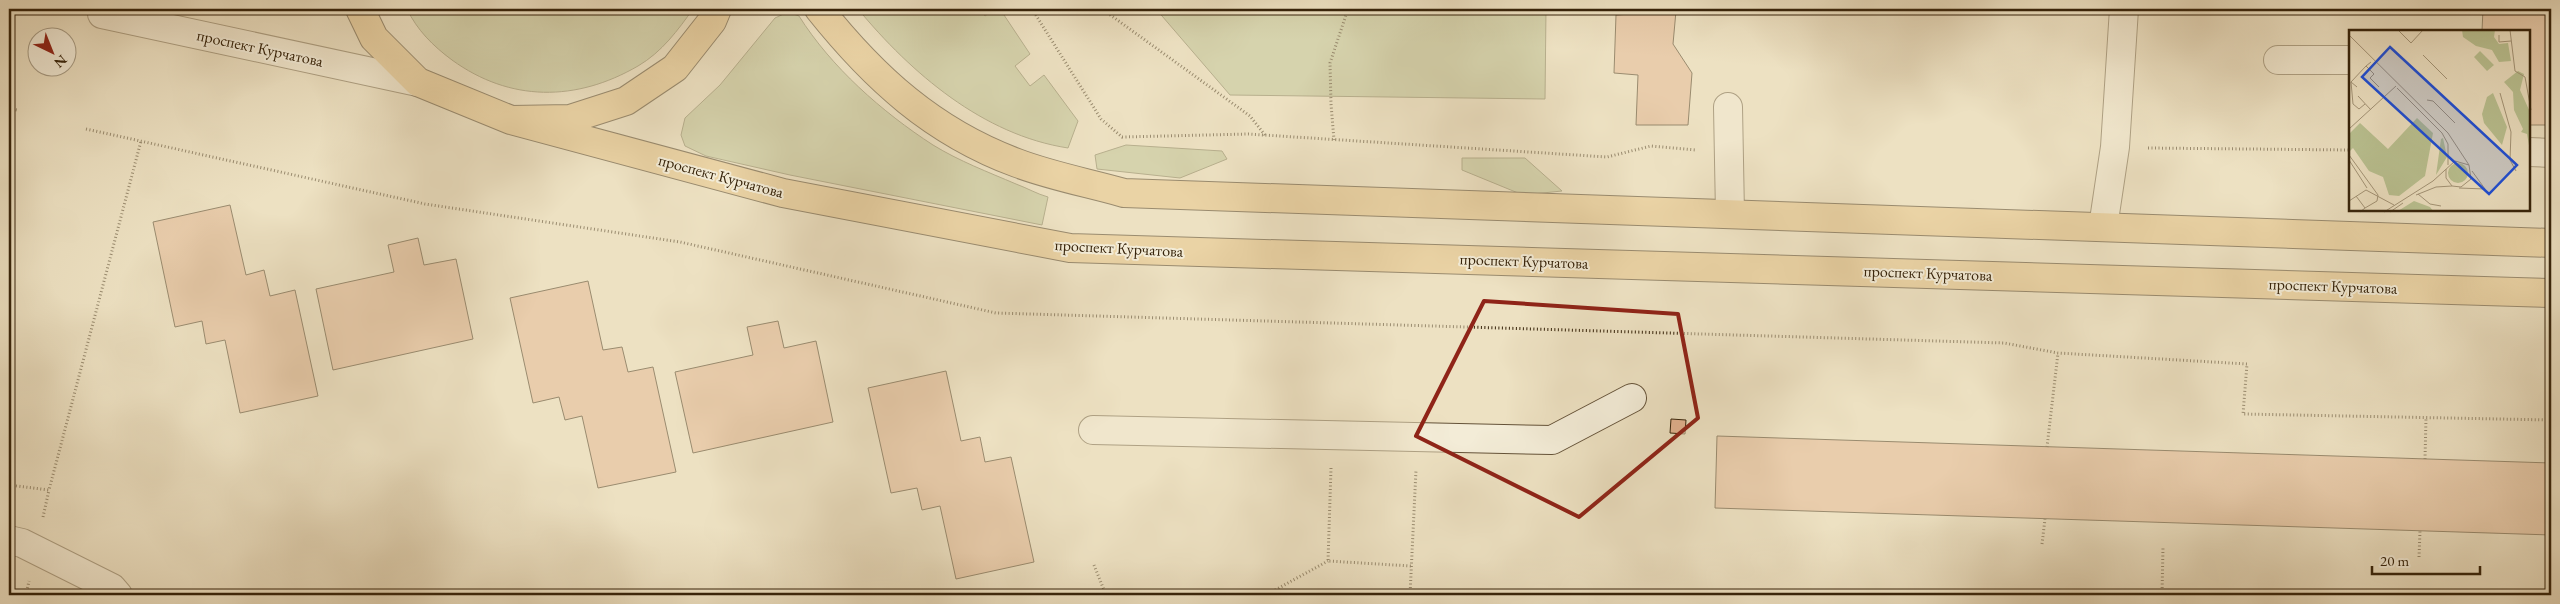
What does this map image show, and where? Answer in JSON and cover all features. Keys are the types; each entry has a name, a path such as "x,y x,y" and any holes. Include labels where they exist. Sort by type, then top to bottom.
{"main road":[{"path":"360,9 374,38 418,82"},
{"path":"511,120 570,119 626,101 675,68 712,21 717,9"},
{"path":"819,9 888,86 951,133 1018,164 1124,193 2551,243"},
{"name":"проспект Курчатова","path":"418,82 511,120 784,193 1070,248 2551,293"}],"street":[{"path":"2103,228 2115,147 2124,9"},
{"name":"проспект Курчатова","path":"104,11 418,82"},
{"path":"2278,60 2349,60"},
{"path":"1728,107 1730,214"},
{"path":"2530,152 2551,153"},
{"path":"1093,430 1552,440 1632,398"},
{"path":"9,540 22,543 112,588 118,595"}],"path":[{"path":"1032,9 1101,119 1122,137 1265,135 1607,157 1651,146 1729,153"},
{"path":"1106,9 1109,14 1250,116 1265,135"},
{"path":"1334,140 1330,63 1348,9"},
{"path":"9,108 18,110"},
{"path":"86,129 425,204 680,242 996,312 2004,344 2058,353 2247,364 2243,414 2551,420"},
{"path":"9,485 49,490 141,141"},
{"path":"2115,147 2349,150"},
{"path":"2047,447 2058,353"},
{"path":"2425,459 2426,418"},
{"path":"1328,561 1330,499"},
{"path":"1410,595 1414,501"},
{"path":"2042,544 2045,519"},
{"path":"2419,557 2420,531"},
{"path":"2162,595 2163,547"},
{"path":"1266,595 1328,561 1411,566"},
{"path":"1094,565 1106,595"}],"highlighted area":[{"path":"1484,301 1678,314 1698,418 1579,517 1416,436"}],"green space":[{"path":"407,9 693,9 662,47 638,66 615,78 591,86 567,91 544,92 520,90 497,84 474,74 438,49 421,31"},
{"path":"858,9 979,9 985,16 995,9 1000,9 1030,54 1015,66 1030,86 1044,75 1078,121 1068,148 1037,141 1007,130 951,98 901,56"},
{"path":"1156,9 1546,9 1545,99 1230,95"},
{"path":"788,12 799,16 826,53 842,71 877,103 914,132 943,151 963,161 1048,197 1042,225 790,175 706,156 685,146 681,135 685,118 720,85 775,18"},
{"path":"1126,145 1222,151 1227,159 1180,178 1097,169 1095,155"},
{"path":"1462,158 1525,158 1562,191 1523,195 1462,170"}],"building":[{"path":"2483,9 2551,9 2551,125 2530,125 2530,30 2482,30"},
{"path":"1676,11 1673,44 1692,73 1688,125 1636,125 1638,75 1614,73 1616,15"},
{"path":"230,205 246,275 264,270 270,296 295,290 318,396 240,413 225,340 206,344 202,321 175,327 153,222"},
{"path":"418,238 424,265 456,259 473,339 333,370 316,289 394,272 388,245"},
{"path":"588,281 603,350 622,347 628,372 653,367 676,472 598,488 582,416 565,420 559,397 533,403 510,298"},
{"path":"778,321 784,348 816,341 833,422 693,453 675,372 753,355 747,327"},
{"path":"946,371 961,441 980,437 985,462 1011,457 1034,562 956,579 940,506 922,510 917,488 891,493 868,388"},
{"path":"1671,419 1686,420 1685,434 1670,433"},
{"path":"1717,436 2551,463 2551,535 1715,508"}]}
